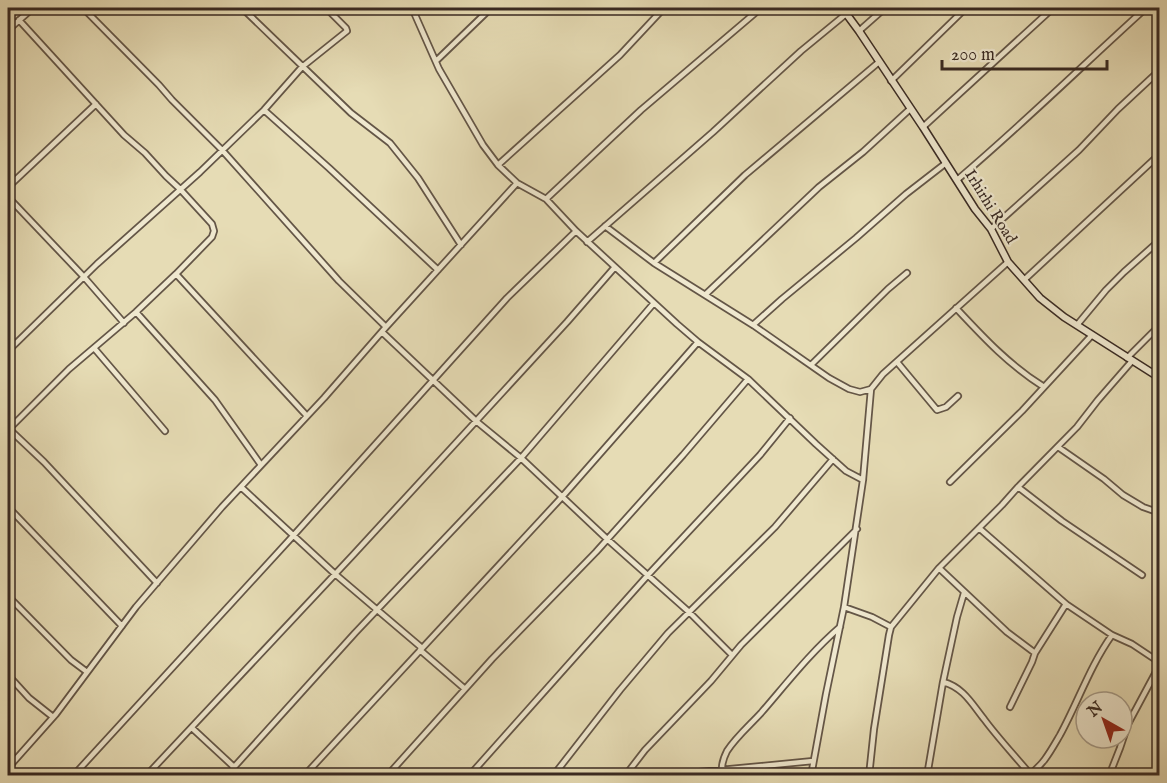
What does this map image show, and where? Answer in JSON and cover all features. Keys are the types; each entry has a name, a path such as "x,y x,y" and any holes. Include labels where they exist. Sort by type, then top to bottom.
{"street":[{"path":"8,30 33,8"},
{"path":"83,8 222,150 339,281 386,327"},
{"path":"242,8 351,113 390,143 418,178 460,245"},
{"path":"8,351 264,110 302,67 347,31 326,8"},
{"path":"412,8 459,105 483,146 498,165 518,183 546,200 587,242 698,342 748,379 846,471 863,480"},
{"path":"436,61 491,8"},
{"path":"498,165 620,55 664,8"},
{"path":"546,200 641,110 761,8"},
{"name":"Irhirhi Road","path":"842,8 991,230 1008,262 1040,298 1064,317 1160,378"},
{"path":"858,31 885,8"},
{"path":"891,81 966,8"},
{"path":"923,128 1053,8"},
{"path":"957,180 996,147 1146,8"},
{"path":"587,242 713,132 801,51 846,14"},
{"path":"19,20 131,142 180,189 212,224 214,231 212,237 136,312 69,369 8,430 44,462 157,583"},
{"path":"654,263 745,175 879,62"},
{"path":"991,230 1079,150 1160,70"},
{"path":"8,187 96,104"},
{"path":"706,294 819,187 863,152 910,109"},
{"path":"264,110 438,270"},
{"path":"1024,280 1160,154"},
{"path":"753,325 906,194 946,163"},
{"path":"8,768 53,717 157,583 241,487 518,183"},
{"path":"8,197 123,322"},
{"path":"605,226 654,263 706,294 849,389 860,392 871,389"},
{"path":"74,776 293,536 432,379 507,298 576,231"},
{"path":"1077,325 1106,290 1160,240"},
{"path":"811,776 857,529 871,389 1008,262"},
{"path":"146,776 476,421 615,267"},
{"path":"176,273 307,416"},
{"path":"811,365 907,273"},
{"path":"226,776 377,610 521,458 654,303"},
{"path":"956,308 1001,356 1044,387"},
{"path":"136,312 215,400 261,465"},
{"path":"868,776 891,627 939,568 1077,427 1130,359 1160,325"},
{"path":"382,332 476,421 521,458 689,612 732,655"},
{"path":"950,482 1022,411 1092,335"},
{"path":"304,776 562,497 698,342"},
{"path":"94,348 165,431"},
{"path":"897,363 937,410 958,396"},
{"path":"387,776 465,689 607,539 748,379"},
{"path":"469,776 648,575 760,455 790,418"},
{"path":"1058,447 1123,495 1143,507 1160,513"},
{"path":"553,776 668,633 775,527 833,459"},
{"path":"241,487 465,689"},
{"path":"1017,487 1062,521 1142,575"},
{"path":"8,507 122,626"},
{"path":"979,528 1066,604 1112,635 1157,657 1158,668 1128,724 1109,776"},
{"path":"625,776 645,750 711,681 732,655 857,529"},
{"path":"939,568 1007,632 1035,653"},
{"path":"927,776 943,682 964,592"},
{"path":"8,596 70,660 87,672"},
{"path":"1010,707 1035,653 1066,604"},
{"path":"844,608 872,617 891,627"},
{"path":"722,768 722,761 727,751 742,733 816,649 840,627"},
{"path":"943,682 954,686 972,702 1029,775 1047,757 1067,722 1102,649 1112,635"},
{"path":"8,675 29,698 53,717"},
{"path":"192,728 234,767"},
{"path":"657,776 813,761"}]}
